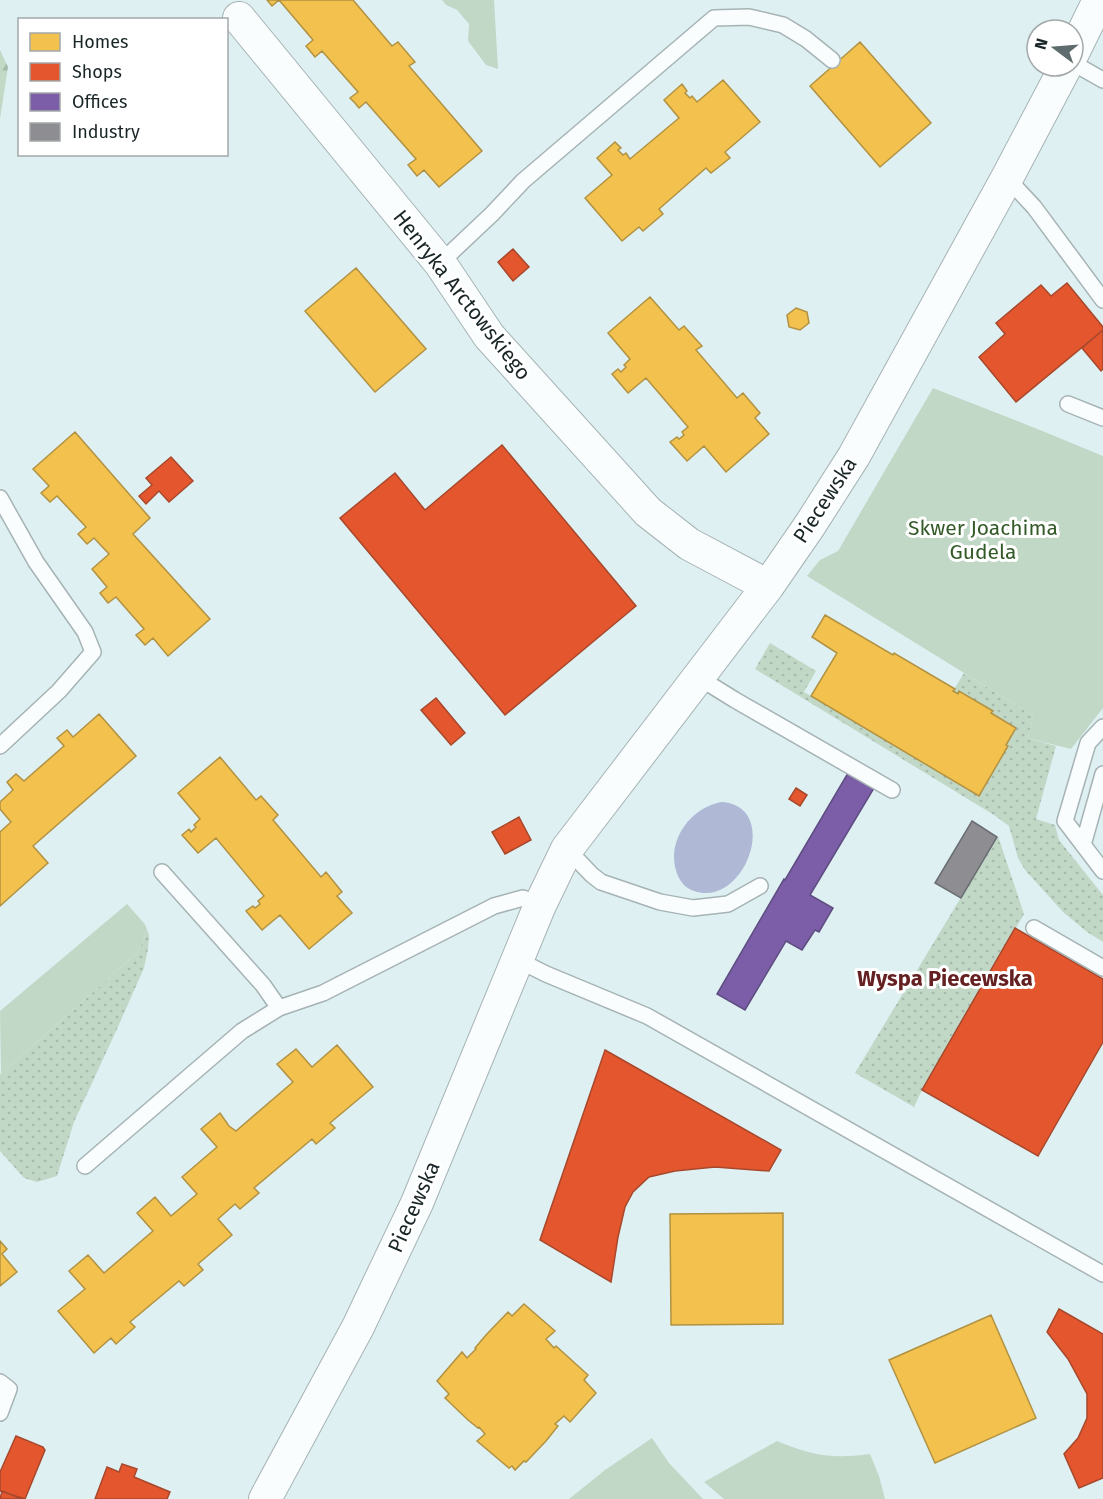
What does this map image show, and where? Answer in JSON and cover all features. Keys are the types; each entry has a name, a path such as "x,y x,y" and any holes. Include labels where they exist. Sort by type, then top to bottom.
{"street":[{"path":"1085,29 1099,0"},
{"name":"Henryka Arctowskiego","path":"239,18 440,263 489,336 648,512 689,544 768,586"},
{"name":"Piecewska","path":"265,1499 358,1327 407,1224 540,905 567,849 768,586 810,525 854,456 1060,78"}],"lane":[{"path":"440,263 523,181 714,18 748,16 783,25 806,39 832,60"},
{"path":"1085,70 1103,80"},
{"path":"1007,178 1034,207 1103,300"},
{"path":"1068,404 1103,418"},
{"path":"0,498 36,562 85,632 93,652 59,691 0,746"},
{"path":"698,677 727,696 892,790"},
{"path":"1103,727 1088,743 1065,821 1103,871"},
{"path":"1083,844 1103,774"},
{"path":"567,849 601,882 660,902 693,908 728,904 760,886"},
{"path":"162,872 263,985 279,1008"},
{"path":"85,1166 242,1031 279,1008 323,993 494,906 523,898 540,905"},
{"path":"1034,928 1103,968"},
{"path":"518,960 647,1016 1103,1274"},
{"path":"0,1382 9,1389 0,1413"}],"green space":[{"path":"442,0 494,0 498,69 486,65 468,41 469,24 457,10 446,5"},
{"path":"0,50 8,67 0,119"},
{"name":"Skwer Joachima Gudela","path":"933,388 1103,456 1103,708 1071,749 1027,738 1034,716 807,576 820,560 838,551"},
{"path":"770,643 816,671 804,692 979,796 1008,747 1006,745 1016,728 991,713 993,711 953,691 964,673 1034,716 1027,738 1056,746 1036,819 1055,825 1059,840 1103,895 1103,942 1063,912 1025,870 1018,858 1009,826 755,669"},
{"path":"998,836 1024,914 914,1107 855,1073"},
{"path":"127,904 147,929 136,954 1,1074 0,1011"},
{"path":"147,929 148,949 144,968 74,1122 57,1176 37,1182 24,1178 0,1151 0,1073 136,954"},
{"path":"652,1438 669,1463 703,1499 569,1499 605,1470"},
{"path":"777,1441 823,1455 870,1454 885,1499 724,1499 704,1482"}],"water":[{"path":"721,802 739,807 750,820 753,836 750,854 741,872 728,885 712,892 694,891 684,885 678,876 674,852 677,840 682,829 699,812"}],"building: Homes":[{"path":"267,0 279,0 272,6"},
{"path":"279,0 353,0 392,46 398,42 415,62 409,66 482,151 439,187 424,170 417,176 408,165 416,159 366,102 359,108 350,98 358,92 322,51 315,57 306,46 313,40"},
{"path":"860,42 931,123 880,167 810,86"},
{"path":"723,80 760,122 725,152 730,158 711,173 706,168 659,209 663,214 643,231 639,227 622,241 585,198 612,175 597,158 615,142 621,148 618,150 623,155 626,153 630,159 679,118 664,100 682,84 687,91 685,93 697,102"},
{"path":"356,268 426,349 375,392 305,311"},
{"path":"650,297 679,330 684,326 702,346 696,350 737,398 743,393 760,413 755,418 769,434 726,472 704,446 687,461 670,442 684,435 682,432 688,427 646,378 628,393 612,374 618,369 621,372 630,359 608,333"},
{"path":"796,308 807,312 809,323 800,330 789,327 787,315"},
{"path":"75,432 150,518 133,534 210,619 168,656 153,638 145,645 136,635 144,629 116,597 108,603 100,593 107,587 92,569 109,554 94,538 87,544 78,534 86,527 57,496 50,502 41,493 49,486 33,469"},
{"path":"825,615 955,689 953,691 958,694 959,691 993,711 991,713 1016,728 979,796 811,696 837,653 812,637"},
{"path":"99,714 136,756 33,846 48,863 0,906 0,832 11,822 0,809 0,802 13,790 7,782 16,774 24,781 64,746 57,738 67,730 73,737"},
{"path":"220,757 256,800 261,796 278,815 273,820 321,877 326,872 342,892 337,896 352,913 309,949 280,915 262,930 246,911 260,904 258,901 264,896 216,838 198,853 182,835 189,829 191,832 200,819 178,793"},
{"path":"337,1045 373,1087 330,1123 335,1128 316,1144 312,1139 254,1188 259,1193 240,1209 235,1204 218,1219 232,1235 198,1264 203,1270 184,1286 179,1281 130,1322 135,1327 116,1344 111,1338 94,1353 58,1311 85,1289 69,1271 88,1255 104,1273 153,1231 137,1213 155,1197 171,1216 197,1194 182,1177 217,1147 201,1129 220,1113 229,1126 236,1131 293,1082 277,1064 296,1049 312,1067"},
{"path":"783,1213 783,1324 671,1325 670,1214"},
{"path":"0,1241 7,1249 2,1254 17,1272 0,1286"},
{"path":"524,1304 555,1331 546,1339 588,1375 584,1380 596,1393 570,1422 564,1416 555,1424 558,1426 546,1441 515,1470 512,1466 509,1468 477,1441 485,1434 445,1398 449,1394 437,1381 462,1352 467,1358 508,1312 512,1316"},
{"path":"991,1315 1036,1418 935,1463 889,1360"}],"building: Shops":[{"path":"513,249 529,267 513,281 498,262"},
{"path":"1067,283 1103,327 1103,330 1016,402 979,357 1005,334 996,323 1041,285 1051,296"},
{"path":"1103,330 1103,369 1101,371 1082,348"},
{"path":"502,445 636,606 505,715 340,518 395,473 425,510"},
{"path":"171,457 193,481 169,502 159,491 146,504 139,496 152,485 146,478"},
{"path":"436,698 465,733 451,745 421,710"},
{"path":"796,788 807,795 800,806 789,799"},
{"path":"519,817 531,840 505,854 492,832"},
{"path":"1015,928 1103,979 1103,1042 1038,1156 922,1090"},
{"path":"605,1050 781,1150 769,1171 715,1167 675,1171 649,1177 633,1192 625,1207 611,1282 540,1240"},
{"path":"1059,1309 1103,1334 1103,1478 1079,1488 1064,1454 1078,1438 1087,1418 1087,1394 1068,1359 1047,1332"},
{"path":"16,1436 43,1447 45,1450 25,1499 0,1491 0,1472"},
{"path":"122,1464 137,1469 134,1477 170,1492 167,1499 95,1499 107,1467 119,1472"},
{"path":"2,1491 22,1499 0,1499"}],"building: Offices":[{"path":"848,773 874,788 810,895 833,908 819,932 815,930 802,950 786,941 745,1010 717,994"}],"building: Industry":[{"path":"972,821 997,837 961,898 935,883"}],"district":[{"name":"Wyspa Piecewska","path":"945,978"}]}
